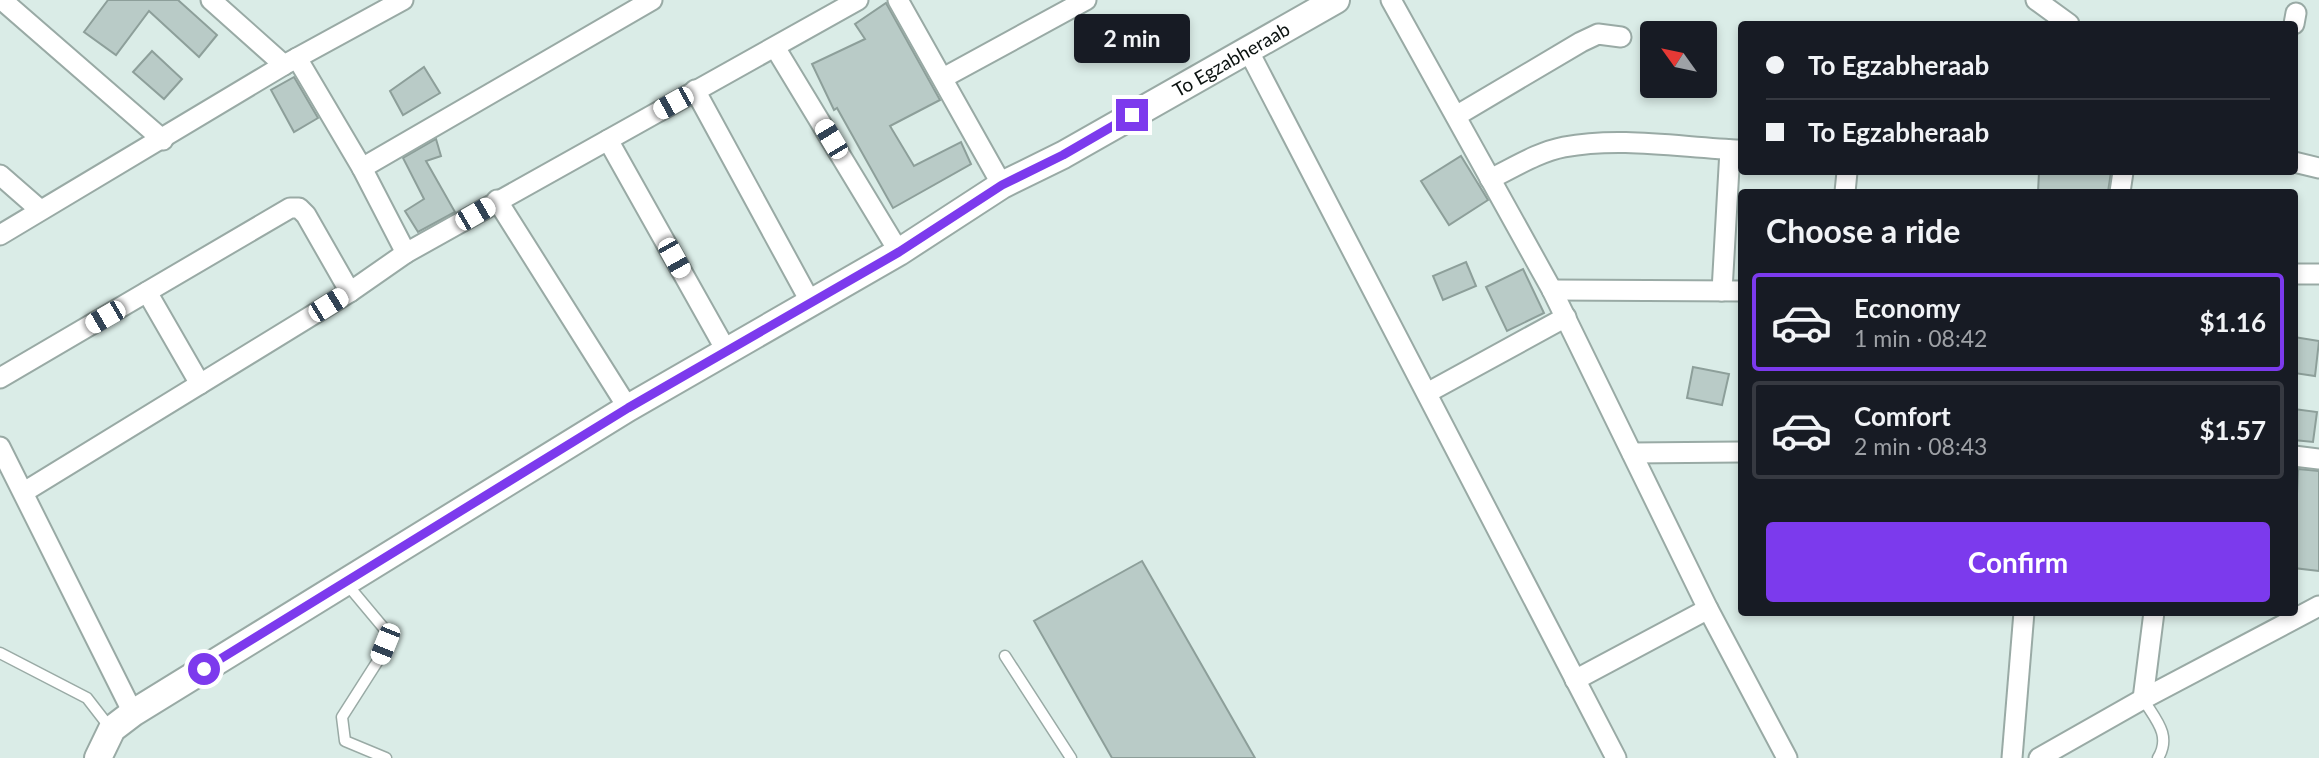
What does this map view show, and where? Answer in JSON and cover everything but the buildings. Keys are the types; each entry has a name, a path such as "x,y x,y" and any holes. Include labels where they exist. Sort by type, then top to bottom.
{"main road":[{"name":"To Egzabheraab","path":"98,758 112,729 134,713 628,408 899,252 1002,185 1063,155 1247,48 1336,0"}],"street":[{"path":"2,0 163,140"},
{"path":"211,0 290,61 362,168 406,253"},
{"path":"0,235 39,209 163,140 290,61 403,0"},
{"path":"362,168 652,0"},
{"path":"24,492 350,292 406,253 859,0"},
{"path":"898,0 1002,185"},
{"path":"1391,0 1552,290 1708,609 1787,758"},
{"path":"2036,0 2065,21"},
{"path":"943,78 1074,3"},
{"path":"1456,116 1581,42 1598,34 1621,37"},
{"path":"776,48 899,252"},
{"path":"1247,48 1616,758"},
{"path":"695,90 811,303"},
{"path":"608,140 727,352"},
{"path":"1490,179 1543,154 1580,145 1654,144 1736,150 1732,291 1552,290"},
{"path":"2298,163 2319,168"},
{"path":"0,175 39,209"},
{"path":"497,200 628,408"},
{"path":"0,379 290,208 299,208 350,292"},
{"path":"2298,274 2319,274"},
{"path":"147,292 200,384"},
{"path":"1427,393 1566,317"},
{"path":"0,447 134,713"},
{"path":"1632,453 1738,452"},
{"path":"2298,456 2319,459"},
{"path":"2039,758 2143,699 2319,606"},
{"path":"1575,680 1708,609"},
{"path":"2012,758 2024,616"},
{"path":"2143,699 2153,616"}],"lane":[{"path":"345,582 387,632 379,659 342,717 345,741 386,758"},
{"path":"0,653 87,698 112,729"},
{"path":"1006,656 1071,758"},
{"path":"2143,699 2165,733 2163,749 2158,758"}],"route":[{"path":"204,669 628,408 899,252 1002,185 1063,155 1132,115"}]}
